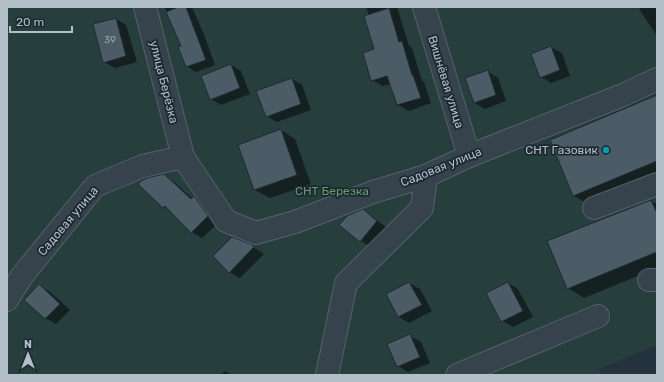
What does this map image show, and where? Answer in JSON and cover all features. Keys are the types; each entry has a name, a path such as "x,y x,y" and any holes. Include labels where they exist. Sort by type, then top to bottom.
{"street":[{"name":"улица Берёзка","path":"145,7 183,157"},
{"name":"Вишнёвая улица","path":"424,7 468,156"},
{"name":"Садовая улица","path":"7,300 22,276 95,186 143,166 183,157 226,221 256,233 295,222 373,192 426,176 468,156 623,96 657,79"},
{"path":"326,375 346,283 422,208 426,176"},
{"path":"594,208 657,184"},
{"path":"457,375 598,316"}],"green space":[{"name":"СНТ Березка","path":"7,7 657,7 657,345 599,369 601,375 7,375"}],"building":[{"path":"178,7 186,7 206,60 186,67 178,47 181,46 166,12"},
{"path":"389,8 399,42 402,41 412,75 421,98 397,105 387,76 371,81 363,53 374,49 364,16"},
{"path":"116,18 126,56 103,63 93,24"},
{"path":"551,46 560,70 540,78 531,54"},
{"path":"231,64 240,88 210,100 201,76"},
{"path":"488,70 496,95 474,103 465,78"},
{"path":"292,78 301,104 266,117 256,91"},
{"name":"СНТ Газовик","path":"657,95 657,161 573,196 550,140"},
{"path":"281,129 297,175 254,190 238,145"},
{"path":"164,174 191,199 194,196 208,216 191,233 165,206 163,208 138,184 147,178"},
{"path":"651,200 657,213 657,252 567,289 547,241"},
{"path":"363,209 377,221 360,242 339,225 347,216"},
{"path":"232,237 251,244 254,247 229,273 213,256"},
{"path":"409,282 422,305 398,317 386,294"},
{"path":"508,282 523,311 501,322 486,293"},
{"path":"39,284 60,304 45,319 24,300"},
{"path":"410,334 420,357 397,367 387,344"}],"place":[{"name":"СНТ Газовик","path":"606,150"}]}
